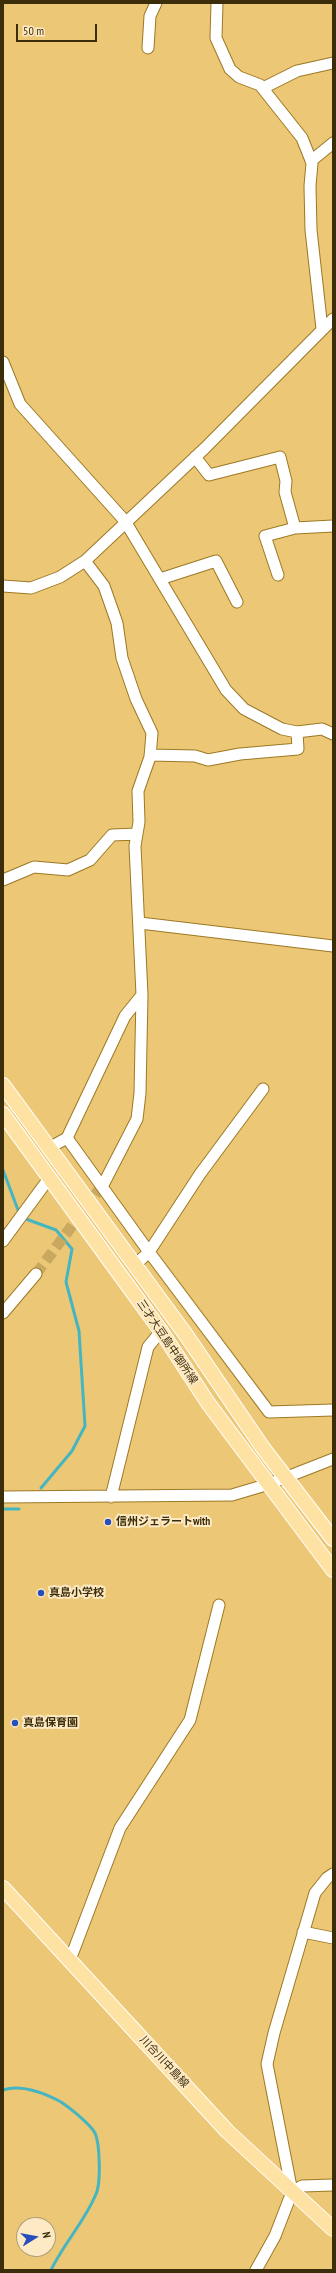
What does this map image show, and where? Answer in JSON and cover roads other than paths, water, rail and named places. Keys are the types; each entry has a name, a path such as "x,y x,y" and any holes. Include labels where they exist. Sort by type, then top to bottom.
{"main road":[{"name":"三才大豆島中御所線","path":"3,1086 135,1265 286,1478 333,1539"},
{"name":"三才大豆島中御所線","path":"3,1114 161,1331 208,1403 333,1570"},
{"name":"川合川中島線","path":"3,1888 227,2131 333,2229"}],"street":[{"path":"148,48 150,16 156,3"},
{"path":"217,3 216,38 230,69 239,77 262,88 302,138 311,161 311,230 322,329"},
{"path":"262,88 297,71 333,63"},
{"path":"311,161 333,143"},
{"path":"3,586 31,588 60,577 85,560 195,457 333,319"},
{"path":"3,362 20,404 125,521 226,690 244,709 282,729 297,732 322,729 333,734"},
{"path":"195,457 210,475 280,457 286,480 285,492 295,528"},
{"path":"278,575 266,536 295,528 333,526"},
{"path":"85,560 104,586 117,623 122,658 136,699 152,733 150,755 138,791 137,834 135,846 140,923 142,995 142,1059 137,1119 104,1183"},
{"path":"160,579 216,561 237,602"},
{"path":"150,755 195,756 208,760 240,754 298,750 297,732"},
{"path":"3,880 34,867 68,870 90,860 112,835 137,834"},
{"path":"140,923 333,946"},
{"path":"49,1148 67,1138 125,1016 142,995"},
{"path":"135,1265 149,1252 200,1174 262,1089"},
{"path":"67,1138 149,1252 268,1412 333,1410"},
{"path":"3,1241 50,1177"},
{"path":"3,1313 36,1274"},
{"path":"111,1497 148,1347 161,1331"},
{"path":"3,1497 232,1495 286,1478 333,1459"},
{"path":"70,1960 120,1828 190,1720 219,1605"},
{"path":"256,2270 275,2236 292,2192 267,2064 274,2033 315,1893 327,1878 333,1874"},
{"path":"304,1932 333,1938"},
{"path":"292,2192 302,2186 333,2185"}],"waterway":[{"path":"3,1170 18,1210"},
{"path":"26,1219 56,1230 72,1249 66,1282 79,1331 85,1426 72,1451 41,1488"},
{"path":"3,1509 19,1509"},
{"path":"3,2090 10,2088 33,2090 61,2102 89,2125 97,2138 99,2154 98,2189 86,2213 51,2270"}],"tunnel":[{"path":"36,1274 104,1183"}],"place":[{"name":"信州ジェラートwith","path":"108,1522"},
{"name":"真島小学校","path":"41,1593"},
{"name":"真島保育園","path":"15,1723"}]}
